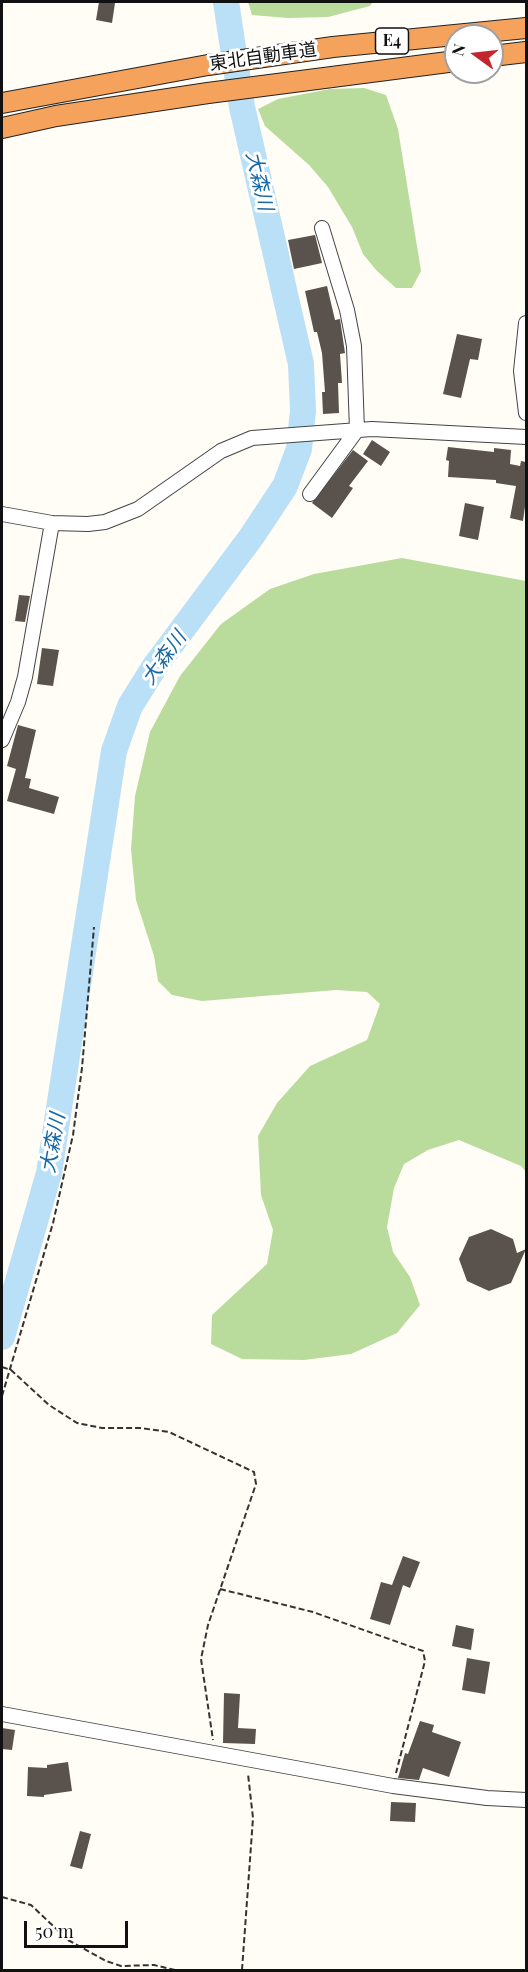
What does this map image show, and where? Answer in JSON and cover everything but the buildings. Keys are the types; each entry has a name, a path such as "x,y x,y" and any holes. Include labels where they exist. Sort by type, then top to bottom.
{"highway":[{"name":"東北自動車道","path":"2,104 208,65 333,47 526,28"},
{"path":"504,55 526,52"},
{"name":"東北自動車道","path":"2,128 56,116 208,93 444,62"}],"street":[{"path":"310,494 357,430 354,346 347,310 322,228"},
{"path":"526,323 521,371 526,413"},
{"path":"2,514 52,523 88,524 120,517 138,508 234,443 252,438 357,430 526,437"},
{"path":"2,740 18,702 25,677 52,523"},
{"path":"2,1714 393,1786 487,1798 526,1800"}],"path":[{"path":"2,1396 53,1223 73,1135 82,1068 94,927"},
{"path":"2,1367 11,1370 49,1405 77,1423 102,1428 140,1428 169,1432 254,1472 256,1484 208,1625 201,1659 215,1754"},
{"path":"220,1589 313,1612 423,1651 425,1661 393,1786"},
{"path":"242,1971 253,1818 246,1760"},
{"path":"2,1897 31,1905 68,1940 106,1961 121,1965 154,1965 175,1971"}],"green space":[{"path":"248,2 373,2 370,6 328,17 288,18 252,15"},
{"path":"364,88 386,95 398,129 421,271 412,288 396,288 377,271 363,254 352,227 328,187 309,165 265,126 258,109 278,99 330,89"},
{"path":"402,558 526,581 526,1172 521,1166 459,1140 428,1150 404,1164 394,1188 387,1227 393,1252 410,1277 420,1305 397,1333 351,1354 304,1360 242,1359 211,1344 212,1315 267,1264 273,1230 261,1195 258,1136 277,1103 310,1066 367,1040 380,1004 367,992 336,990 202,1001 172,995 158,981 154,956 136,900 131,849 135,796 150,732 180,676 221,624 270,589 314,574"}],"waterway":[{"name":"大森川","path":"2,1337 49,1173 114,751 130,706 155,666 252,536 285,486 299,449 303,411 301,364 242,107 226,2"}]}
